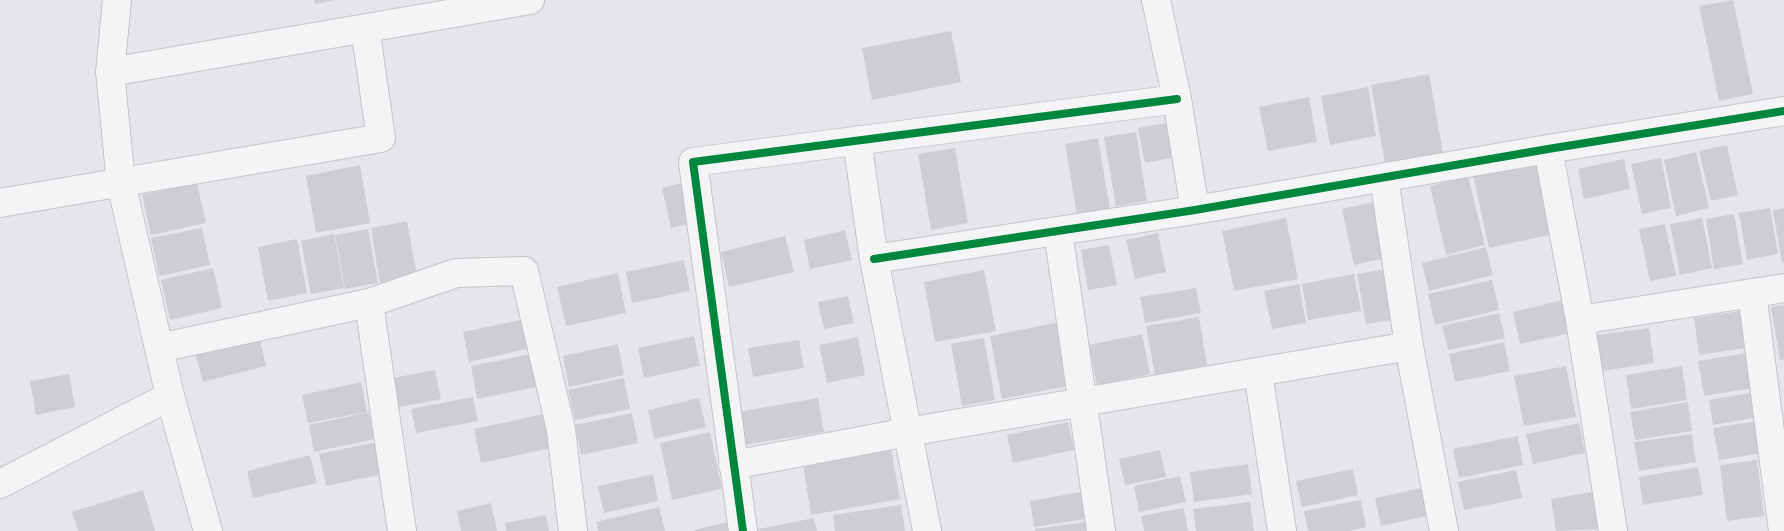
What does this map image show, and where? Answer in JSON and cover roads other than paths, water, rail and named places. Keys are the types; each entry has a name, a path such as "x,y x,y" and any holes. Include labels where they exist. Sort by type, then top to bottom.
{"street":[{"path":"117,0 110,72 121,183 170,396 208,531"},
{"path":"110,72 530,0"},
{"path":"1156,0 1177,99 1195,210"},
{"path":"0,203 381,138 365,28"},
{"path":"743,531 693,162 1177,99"},
{"path":"874,259 1195,210 1548,148 1784,111"},
{"path":"857,140 874,259 927,531"},
{"path":"1548,148 1580,320 1613,531"},
{"path":"1384,177 1409,346 1444,531"},
{"path":"1058,231 1101,531"},
{"path":"159,348 369,303 456,273 524,271 561,430 573,531"},
{"path":"1580,320 1784,288"},
{"path":"1752,293 1783,531"},
{"path":"369,303 402,531"},
{"path":"733,465 908,432 1409,346"},
{"path":"1258,372 1282,531"},
{"path":"0,484 170,396"}]}
